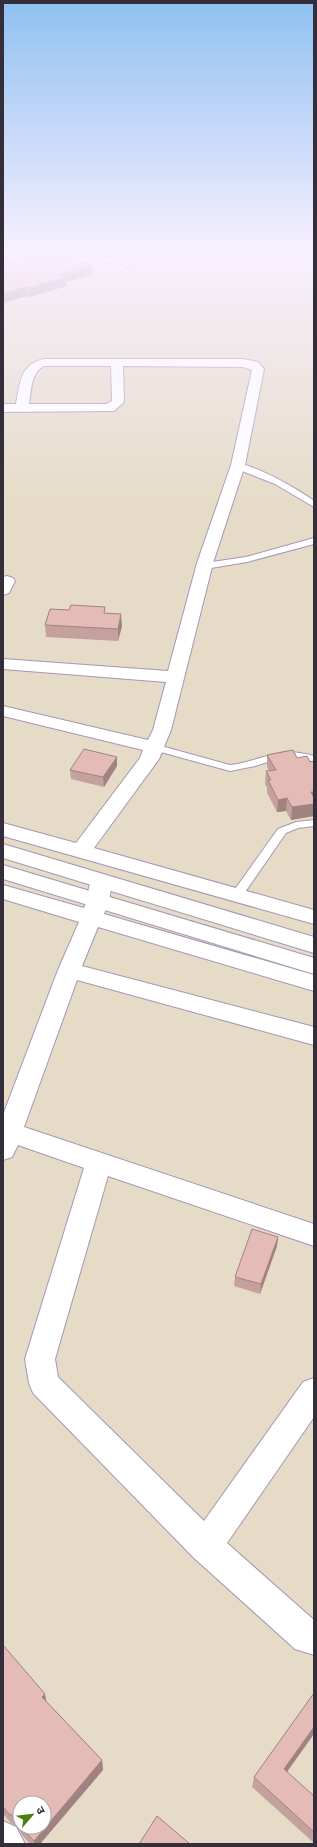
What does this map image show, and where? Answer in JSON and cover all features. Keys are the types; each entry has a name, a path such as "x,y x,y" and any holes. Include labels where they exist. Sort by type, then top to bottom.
{"street":[{"path":"22,408 29,374 34,366 40,363 243,363 254,365 258,369 237,466 205,566 162,730 148,759 81,851"},
{"path":"3,408 96,409 115,405 118,402 117,363"},
{"path":"3,664 176,677"},
{"path":"3,711 154,747"},
{"path":"3,829 314,917"},
{"path":"3,851 97,900 314,983"},
{"path":"3,872 314,966"},
{"path":"3,892 97,900 314,945"},
{"path":"97,900 69,970 6,1141 99,1162 314,1235"},
{"path":"69,970 314,1036"},
{"path":"99,1162 40,1359 44,1383 206,1546 307,1637 314,1638"},
{"path":"206,1546 314,1392"},
{"path":"3,1840 6,1844"}],"lane":[{"path":"237,466 271,478 302,495 314,505"},
{"path":"205,566 247,559 314,541"},
{"path":"154,747 230,768 286,753 314,758"},
{"path":"236,895 282,831 296,825 314,823"}],"shaded area":[{"path":"3,339 314,339 314,1844 3,1844"}],"building":[{"path":"71,605 105,607 104,613 121,614 118,629 45,625 50,609 69,610"},
{"path":"84,749 117,757 103,777 70,770"},
{"path":"293,750 297,758 307,756 310,762 314,761 314,792 311,792 314,798 314,804 292,807 287,798 278,800 268,780 271,780 266,771 276,770 267,755"},
{"path":"252,1229 278,1237 261,1284 235,1277"},
{"path":"3,1645 45,1694 42,1697 102,1760 52,1820 52,1795 12,1795 12,1816 3,1807"},
{"path":"314,1693 314,1727 284,1769 314,1796 314,1832 254,1777"},
{"path":"157,1816 190,1844 139,1844"},
{"path":"28,1835 39,1835 34,1841"}]}
